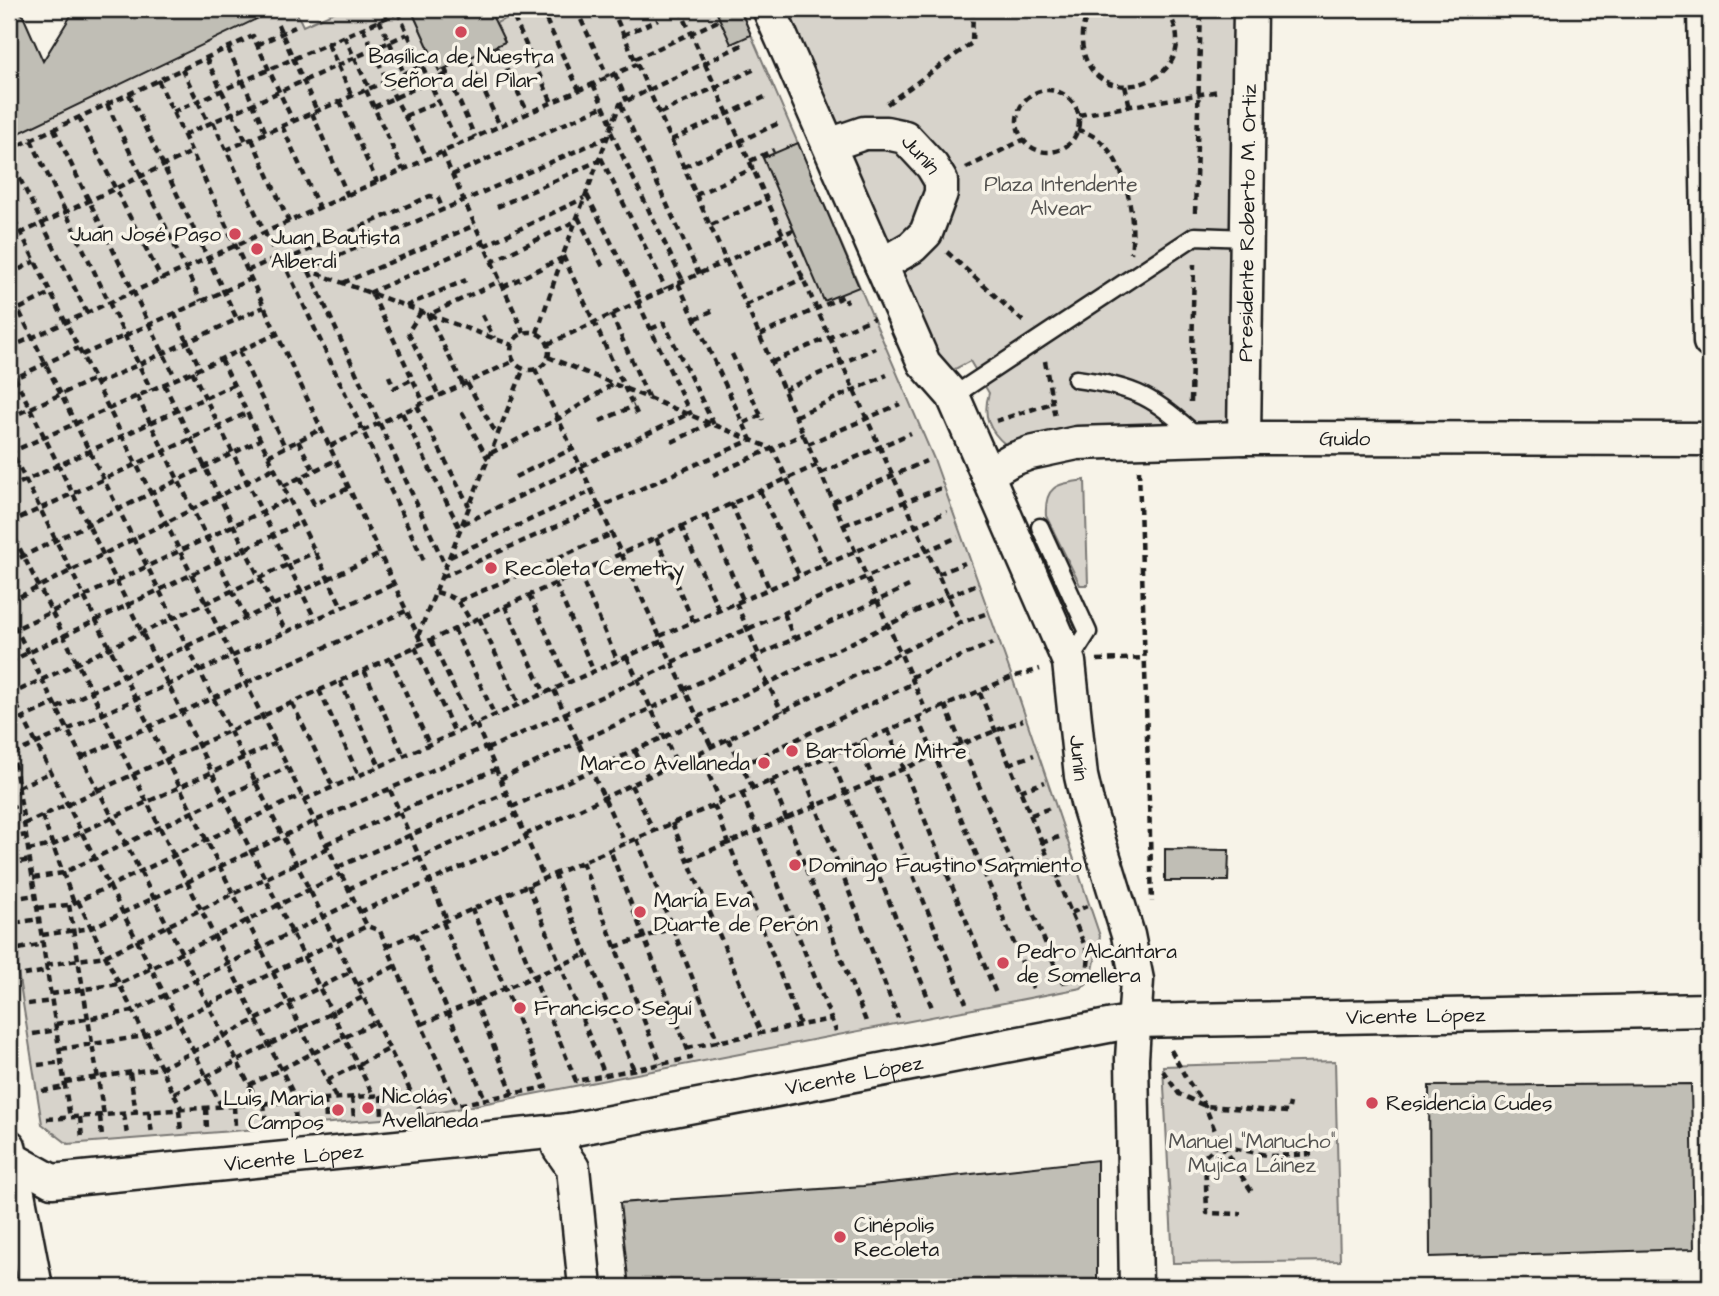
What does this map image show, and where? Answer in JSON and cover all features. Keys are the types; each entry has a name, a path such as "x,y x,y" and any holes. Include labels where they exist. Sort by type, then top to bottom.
{"street":[{"name":"Junín","path":"769,9 924,363 953,396 1069,662 1081,776 1128,935 1144,1020 1132,1059 1136,1287"},
{"name":"Presidente Roberto M. Ortiz","path":"1244,438 1250,9"},
{"path":"1704,9 1710,342"},
{"name":"Junín","path":"829,145 864,133 886,133 905,137 924,155 941,181 941,193 926,233"},
{"path":"881,265 912,247 926,233"},
{"name":"Guido","path":"987,474 1030,453 1077,443 1244,438 1710,439"},
{"name":"Vicente López","path":"10,1154 52,1181 569,1130 1144,1020 1710,1010"},
{"path":"569,1130 559,1148 573,1168 585,1287"},
{"path":"10,1154 36,1287"}],"lane":[{"path":"953,396 1195,236 1247,238"},
{"path":"1076,379 1111,383 1138,392 1161,405 1201,439"},
{"path":"1040,527 1088,632 1069,662"}],"path":[{"path":"173,112 406,9"},
{"path":"541,9 579,90"},
{"path":"576,9 608,77"},
{"path":"680,9 960,623"},
{"path":"884,106 972,43 973,9"},
{"path":"1092,9 1082,28 1084,55 1090,68 1100,78 1125,86 1145,84 1159,76 1170,65 1176,50 1177,34 1173,19 1166,9"},
{"path":"614,10 928,713"},
{"path":"398,12 458,145"},
{"path":"513,18 552,103"},
{"path":"379,20 412,90"},
{"path":"623,35 658,20"},
{"path":"9,348 615,74 720,20"},
{"path":"278,25 348,195"},
{"path":"257,45 295,27"},
{"path":"363,28 395,98 428,159"},
{"path":"184,135 407,34"},
{"path":"9,150 253,36 293,121"},
{"path":"344,36 403,170"},
{"path":"328,44 352,96"},
{"path":"537,333 620,104 743,45"},
{"path":"496,47 528,113"},
{"path":"228,48 266,133"},
{"path":"206,58 246,141"},
{"path":"470,61 500,126"},
{"path":"226,150 422,66"},
{"path":"182,69 226,150 278,257 512,345"},
{"path":"660,113 755,69"},
{"path":"374,107 429,83 446,72 475,137"},
{"path":"615,74 627,101"},
{"path":"158,80 422,644"},
{"path":"593,84 604,106 611,131 751,440"},
{"path":"1079,115 1250,85"},
{"path":"1125,86 1130,107"},
{"path":"1041,90 1060,92 1069,97 1079,115 1077,130 1070,143 1061,149 1041,152 1023,140 1018,131 1018,110 1031,94 1041,90"},
{"path":"129,94 237,319"},
{"path":"671,140 767,96"},
{"path":"340,101 377,182"},
{"path":"405,116 438,102"},
{"path":"107,104 201,302"},
{"path":"620,104 699,274"},
{"path":"452,175 604,106"},
{"path":"79,117 162,280"},
{"path":"684,167 779,122"},
{"path":"282,126 319,208"},
{"path":"54,129 176,379"},
{"path":"1077,130 1086,131 1112,154 1125,183 1133,214 1132,247 1126,281"},
{"path":"307,270 464,201 611,131"},
{"path":"252,139 289,222"},
{"path":"31,140 151,390"},
{"path":"941,181 1023,140"},
{"path":"750,161 774,150"},
{"path":"9,239 192,152"},
{"path":"442,152 524,333"},
{"path":"9,157 87,313"},
{"path":"496,207 600,159"},
{"path":"600,159 666,289"},
{"path":"696,195 754,168"},
{"path":"283,261 430,196 438,198 443,210"},
{"path":"370,293 586,196"},
{"path":"586,196 639,301 689,415"},
{"path":"710,225 767,198"},
{"path":"9,209 367,926 380,931 457,1105 545,1087 472,909"},
{"path":"491,262 577,218"},
{"path":"577,218 604,269"},
{"path":"342,283 475,225"},
{"path":"548,344 793,230"},
{"path":"926,233 1041,338 1059,446"},
{"path":"428,314 563,256"},
{"path":"563,256 637,414"},
{"path":"247,271 278,257"},
{"path":"9,275 35,261"},
{"path":"283,261 425,563"},
{"path":"307,270 446,566"},
{"path":"746,305 803,278"},
{"path":"82,355 251,279"},
{"path":"405,306 466,280"},
{"path":"9,291 421,1112"},
{"path":"9,314 51,293"},
{"path":"370,293 424,402"},
{"path":"760,335 844,296 847,303"},
{"path":"9,418 61,394 139,364 264,307"},
{"path":"695,319 716,309"},
{"path":"421,312 408,332 439,396"},
{"path":"174,313 200,368"},
{"path":"428,314 465,384 497,436"},
{"path":"611,314 649,399"},
{"path":"482,315 495,339"},
{"path":"772,362 873,318"},
{"path":"651,329 664,323 712,424"},
{"path":"524,333 537,333 546,339 548,344 548,358 535,369 524,368 514,361 512,345 518,336 524,333"},
{"path":"277,334 10,450 336,1098"},
{"path":"9,382 78,348"},
{"path":"784,390 875,348"},
{"path":"239,351 285,447"},
{"path":"732,354 762,418 744,423"},
{"path":"548,358 773,449 826,563"},
{"path":"221,359 342,607"},
{"path":"330,446 514,361"},
{"path":"9,366 373,1095"},
{"path":"418,636 524,368"},
{"path":"535,369 711,746"},
{"path":"192,371 315,619"},
{"path":"796,416 887,375"},
{"path":"389,376 394,388 413,379"},
{"path":"164,384 286,632"},
{"path":"490,453 558,419 613,384"},
{"path":"9,488 233,385"},
{"path":"137,396 246,618"},
{"path":"968,430 1052,403"},
{"path":"808,444 900,404"},
{"path":"417,406 470,507"},
{"path":"600,421 634,406"},
{"path":"462,412 488,460"},
{"path":"247,413 9,525 281,1069 295,1101 296,1122"},
{"path":"402,413 461,527"},
{"path":"461,527 689,415"},
{"path":"672,442 712,424"},
{"path":"268,456 321,429"},
{"path":"821,473 911,433"},
{"path":"713,475 804,434"},
{"path":"9,562 260,440"},
{"path":"442,577 751,440"},
{"path":"298,441 314,471"},
{"path":"1139,441 1152,914"},
{"path":"515,477 572,449"},
{"path":"283,486 336,460"},
{"path":"833,502 926,461"},
{"path":"24,824 817,465"},
{"path":"9,602 274,468"},
{"path":"300,477 314,505 349,488"},
{"path":"844,525 941,488"},
{"path":"450,557 592,491"},
{"path":"760,491 799,575"},
{"path":"9,632 289,499"},
{"path":"731,503 769,588"},
{"path":"37,908 74,903 269,810 359,776 618,662 694,621 947,512"},
{"path":"706,515 743,600"},
{"path":"9,663 301,522"},
{"path":"681,526 719,610"},
{"path":"459,601 612,534"},
{"path":"42,935 91,928 315,821 564,714 783,613 958,537"},
{"path":"656,538 694,621"},
{"path":"222,1107 69,804 10,694 315,552"},
{"path":"70,1118 9,729 24,717 124,676 380,554"},
{"path":"938,574 965,563"},
{"path":"579,572 618,662"},
{"path":"555,583 594,672"},
{"path":"13,754 394,584"},
{"path":"512,807 635,751 767,683 975,585"},
{"path":"500,779 909,586"},
{"path":"436,592 452,596 459,601 471,622"},
{"path":"529,595 569,683"},
{"path":"736,603 767,683 782,712"},
{"path":"505,606 545,694"},
{"path":"82,757 406,611"},
{"path":"783,613 794,639"},
{"path":"360,912 526,837 960,623 985,614"},
{"path":"9,615 236,1061 261,1104 266,1125"},
{"path":"479,618 519,705"},
{"path":"454,629 495,716"},
{"path":"431,640 496,769 544,878"},
{"path":"911,677 993,643"},
{"path":"415,647 455,733"},
{"path":"627,657 677,764"},
{"path":"390,658 429,744"},
{"path":"1069,662 1144,658"},
{"path":"364,670 404,756"},
{"path":"387,946 1012,677"},
{"path":"340,681 380,766"},
{"path":"741,766 914,683"},
{"path":"319,690 359,776"},
{"path":"554,690 625,844"},
{"path":"945,705 1062,982 1081,979 1087,974 1088,956 979,691"},
{"path":"292,702 333,787"},
{"path":"918,717 1033,988"},
{"path":"688,860 1023,720"},
{"path":"888,730 997,996"},
{"path":"728,739 753,788"},
{"path":"28,850 53,845 276,743"},
{"path":"858,743 966,1003"},
{"path":"635,751 648,777"},
{"path":"699,753 721,802"},
{"path":"830,755 933,1010"},
{"path":"1009,764 1034,755"},
{"path":"33,878 63,873 288,767"},
{"path":"801,768 898,1018"},
{"path":"24,975 105,956 400,811 496,769"},
{"path":"18,787 52,772"},
{"path":"771,780 867,1024"},
{"path":"1020,791 1045,782"},
{"path":"631,785 654,831"},
{"path":"390,790 430,881 513,1094"},
{"path":"338,867 506,793"},
{"path":"742,793 836,1031"},
{"path":"714,805 800,1025"},
{"path":"9,808 21,806"},
{"path":"1031,816 1053,807"},
{"path":"348,888 516,815"},
{"path":"42,816 74,903 91,928 174,1093 181,1110 181,1131"},
{"path":"673,823 761,1033"},
{"path":"9,838 26,835"},
{"path":"1041,843 1062,836"},
{"path":"636,839 718,1042"},
{"path":"501,897 576,1081 691,1058 610,850"},
{"path":"9,864 30,860"},
{"path":"582,862 661,1064"},
{"path":"1056,877 1075,870"},
{"path":"554,873 634,1070"},
{"path":"51,994 119,984 341,874"},
{"path":"528,885 605,1075"},
{"path":"11,899 35,895"},
{"path":"33,1034 88,1019 132,1011 355,901"},
{"path":"74,903 73,931 97,1078 102,1137"},
{"path":"1071,913 1087,906"},
{"path":"15,923 39,919"},
{"path":"60,1049 145,1036 367,926"},
{"path":"615,947 672,928"},
{"path":"415,934 485,1099"},
{"path":"19,949 43,944"},
{"path":"422,1024 587,954"},
{"path":"357,985 397,965"},
{"path":"42,1091 97,1078 161,1069 350,972"},
{"path":"174,1093 363,997"},
{"path":"28,1004 52,1001"},
{"path":"687,1048 831,1019"},
{"path":"1144,1020 1205,1107 1221,1145 1252,1192"},
{"path":"249,1086 375,1022"},
{"path":"327,1080 389,1049"},
{"path":"38,1065 62,1062"},
{"path":"130,1073 136,1113"},
{"path":"47,1119 411,1093"},
{"path":"1179,1094 1205,1107 1288,1112 1290,1103"},
{"path":"381,1095 382,1116"},
{"path":"352,1097 354,1118"},
{"path":"325,1099 326,1121"},
{"path":"234,1106 235,1126"},
{"path":"206,1108 207,1129"},
{"path":"149,1112 152,1133"},
{"path":"124,1114 127,1135"},
{"path":"80,1117 82,1138"},
{"path":"1241,1214 1207,1213 1206,1156 1221,1145 1271,1156 1312,1154"}],"green space":[{"name":"Recoleta Cemetry","path":"277,9 295,9 303,26 341,9 411,9 439,71 504,42 496,23 527,9 740,9 934,459 1100,936 1091,980 1081,988 420,1116 68,1144 42,1124 9,915 9,137"},
{"name":"Plaza Intendente Alvear","path":"769,9 1250,9 1244,429 1006,445 988,422 986,408 989,393 970,361 938,378"},
{"path":"1085,480 1088,585 1080,585 1046,516 1046,505 1055,488"},
{"name":"Manuel \"Manucho\" Mujica Láinez","path":"1335,1061 1340,1261 1173,1263 1163,1066"}],"building":[{"path":"9,9 20,9 43,61 75,9 277,9 9,138"},
{"name":"Basílica de Nuestra Señora del Pilar","path":"411,9 489,9 505,42 439,71"},
{"path":"715,9 740,9 751,35 731,44"},
{"path":"798,143 859,287 824,301 763,158"},
{"path":"1165,849 1229,850 1228,881 1165,881"},
{"path":"1691,1084 1694,1249 1430,1257 1429,1086"},
{"path":"1097,1160 1097,1287 629,1287 620,1203 863,1186"}],"place":[{"name":"Basílica de Nuestra Señora del Pilar","path":"461,32"},
{"name":"Juan José Paso","path":"235,234"},
{"name":"Juan Bautista Alberdi","path":"257,249"},
{"name":"Recoleta Cemetry","path":"491,568"},
{"name":"Bartolomé Mitre","path":"792,751"},
{"name":"Marco Avellaneda","path":"764,763"},
{"name":"Domingo Faustino Sarmiento","path":"795,865"},
{"name":"María Eva Duarte de Perón","path":"640,912"},
{"name":"Pedro Alcántara de Somellera","path":"1003,963"},
{"name":"Francisco Seguí","path":"520,1008"},
{"name":"Residencia Cudes","path":"1372,1103"},
{"name":"Nicolás Avellaneda","path":"368,1108"},
{"name":"Luis Maria Campos","path":"338,1110"},
{"name":"Cinépolis Recoleta","path":"840,1237"}]}
